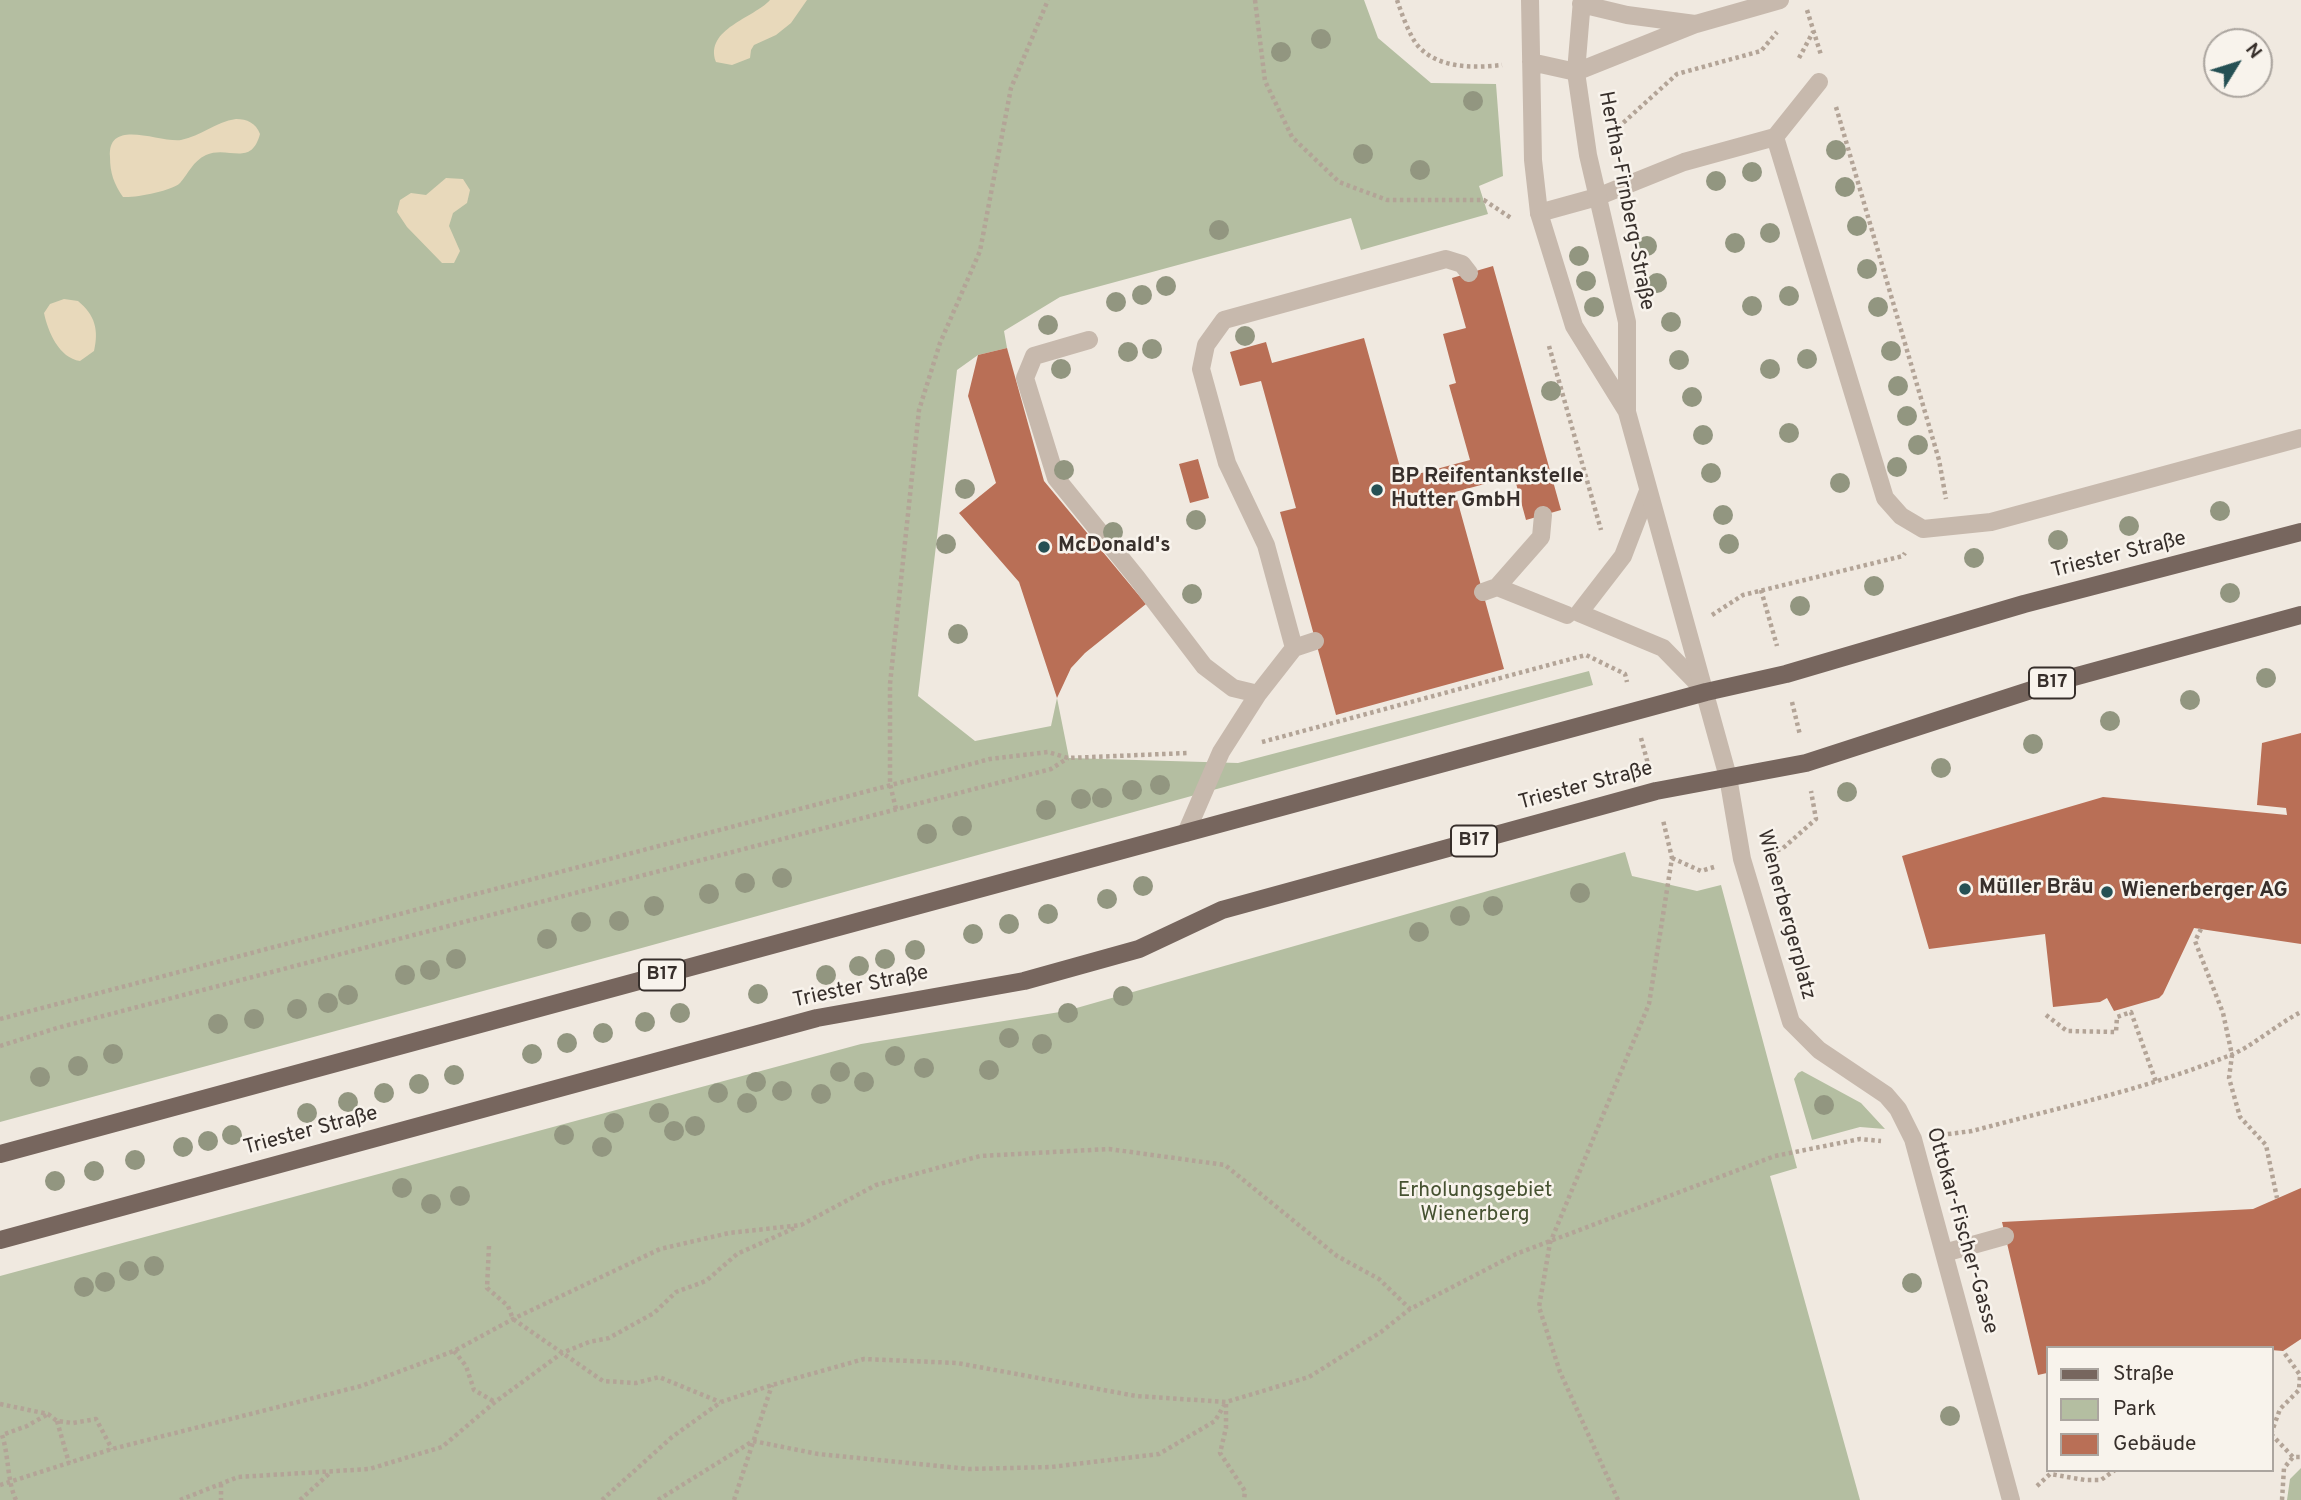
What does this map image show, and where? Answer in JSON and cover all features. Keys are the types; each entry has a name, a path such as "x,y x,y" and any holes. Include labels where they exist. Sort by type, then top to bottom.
{"main road":[{"name":"Triester Straße","path":"0,1154 1706,692 1786,674 2024,604 2301,532"},
{"name":"Triester Straße","path":"0,1240 817,1018 1024,981 1139,949 1222,911 1656,791 1806,763 2059,681 2301,615"}],"street":[{"name":"Hertha-Firnberg-Straße","path":"1530,0 1533,160 1539,213 1574,326 1627,412"},
{"path":"1531,62 1577,72 1696,24 1780,0"},
{"name":"Hertha-Firnberg-Straße","path":"1582,2 1577,72 1588,155 1627,323 1627,412 1706,692"},
{"path":"1582,2 1627,15 1696,24"},
{"path":"1539,213 1597,197 1684,162 1775,137 1819,82"},
{"path":"1775,137 1885,498 1901,516 1923,530 1991,522 2301,438"},
{"path":"1294,648 1266,545 1227,463 1201,369 1206,345 1224,320 1446,259 1462,264 1469,273"},
{"path":"1089,341 1034,356 1025,378 1056,478 1204,666 1233,688 1258,694"},
{"path":"1573,614 1623,556 1648,491"},
{"path":"1543,515 1541,537 1490,589 1573,614 1663,648 1706,692 1728,777"},
{"path":"1186,833 1221,752 1258,694 1294,648 1315,641"},
{"name":"Wienerbergerplatz","path":"1728,777 1742,859 1791,1023"},
{"name":"Ottokar-Fischer-Gasse","path":"1791,1023 1819,1050 1886,1095 1898,1109 1913,1139 2011,1500"},
{"path":"1944,1253 2005,1236"}],"path":[{"path":"896,809 890,784 890,684 919,410 940,343 980,251 1011,88 1048,0"},
{"path":"1255,0 1265,81 1292,137 1339,182 1387,200 1484,200 1513,220"},
{"path":"1397,0 1417,45 1443,63 1485,67 1531,62"},
{"path":"1805,1 1822,58"},
{"path":"1588,155 1677,74 1761,51 1779,31"},
{"path":"1798,60 1814,31"},
{"path":"1833,98 1939,460 1944,498 1955,502"},
{"path":"1548,341 1601,528 1596,538"},
{"path":"1743,595 1903,556 1923,530"},
{"path":"1573,614 1586,655"},
{"path":"0,1019 990,759 1048,752 1069,758 1221,752 1586,655 1625,674"},
{"path":"0,1046 57,1028 1051,769 1069,758"},
{"path":"1618,1500 1560,1372 1539,1307 1550,1242 1649,1004 1670,884"},
{"path":"2201,929 2195,941 2223,1013 2232,1055 2229,1078 2240,1117 2266,1145 2277,1198"},
{"path":"2046,1014 2067,1031 2116,1032 2117,1017 2131,1012 2156,1082"},
{"path":"602,1500 671,1437 721,1402 864,1359 957,1363 1136,1396 1226,1402 1309,1377 1381,1332 1410,1309 1516,1254 1775,1156 1860,1139 1891,1141 1972,1131 2156,1082 2232,1055 2301,1012"},
{"path":"180,1500 238,1477 369,1469 442,1447 495,1402 562,1353 589,1342 609,1338 654,1313 677,1292 706,1281 737,1254 801,1225 876,1185 980,1156 1109,1149 1226,1165 1337,1256 1379,1279 1410,1309"},
{"path":"0,1485 112,1449 361,1386 454,1351 513,1319 660,1249 729,1233 801,1225"},
{"path":"489,1245 487,1288 508,1306 513,1319 603,1381 636,1383 659,1377 721,1402"},
{"path":"454,1351 466,1366 474,1390 495,1402"},
{"path":"2273,1428 2280,1409 2300,1391 2300,1375 2283,1352"},
{"path":"734,1500 772,1385"},
{"path":"658,1500 753,1441 818,1454 968,1469 1051,1467 1159,1454 1215,1421 1226,1402"},
{"path":"1226,1402 1226,1428 1220,1453 1245,1491 1244,1500"},
{"path":"0,1404 48,1414 57,1421 73,1423 96,1419 112,1449"},
{"path":"16,1500 11,1490 7,1450 1,1432 27,1426 48,1414"},
{"path":"57,1421 69,1463"},
{"path":"2273,1436 2294,1457 2301,1457"},
{"path":"2282,1500 2284,1468 2294,1457"},
{"path":"300,1500 332,1471"},
{"path":"2029,1493 2050,1474 2101,1480 2112,1472"},
{"path":"221,1484 221,1500"}],"green space":[{"path":"0,0 1364,0 1378,38 1431,83 1496,84 1503,176 1479,186 1488,214 1361,250 1351,218 1060,297 1004,331 1007,348 978,355 957,370 918,696 975,741 1051,726 1057,698 1069,758 1238,763 1589,671 1593,685 0,1122"},
{"name":"Erholungsgebiet Wienerberg","path":"1625,852 1632,876 1697,891 1721,885 1797,1168 1770,1176 1860,1500 0,1500 0,1276 861,1044 1066,1011"},
{"path":"1802,1071 1861,1103 1885,1129 1860,1127 1812,1140 1794,1079"},
{"path":"2301,1468 2301,1500 2287,1500 2290,1479"}],"sand":[{"path":"770,0 807,0 791,23 776,35 754,45 750,58 732,65 716,62 714,51 717,41 732,25"},
{"path":"236,119 251,122 260,134 251,150 238,154 222,152 206,155 194,164 180,183 169,189 123,197 117,188 110,157 111,145 117,138 136,135 181,140"},
{"path":"446,178 463,179 470,190 467,203 453,213 449,226 460,251 454,263 442,263 407,227 397,212 400,200 411,193 426,195"},
{"path":"64,299 78,301 94,323 94,351 80,361 60,350 44,313 50,304"}],"building":[{"name":"BP Reifentankstelle Hutter GmbH","path":"1493,266 1561,510 1526,520 1514,476 1455,492 1504,669 1336,715 1280,512 1296,508 1261,381 1240,386 1230,352 1266,342 1272,363 1364,338 1403,478 1470,460 1449,385 1456,383 1443,334 1466,328 1452,278"},
{"name":"McDonald's","path":"1007,348 1044,481 1146,604 1085,653 1071,668 1057,698 1019,582 959,513 996,483 968,396 978,355"},
{"path":"1198,459 1209,498 1190,503 1179,464"},
{"name":"Wienerberger AG","path":"2301,733 2301,944 2194,928 2163,994 2159,998 2114,1011 2107,998 2100,1002 2053,1007 2045,934 1929,949 1902,856 2103,797 2287,815 2286,808 2257,805 2262,743"},
{"path":"2301,1188 2301,1339 2283,1351 2273,1350 2273,1346 2046,1346 2046,1373 2038,1375 2002,1222 2253,1209"}],"place":[{"name":"BP Reifentankstelle Hutter GmbH","path":"1377,490"},
{"name":"McDonald's","path":"1044,547"},
{"name":"Müller Bräu","path":"1965,889"},
{"name":"Wienerberger AG","path":"2107,892"}]}
